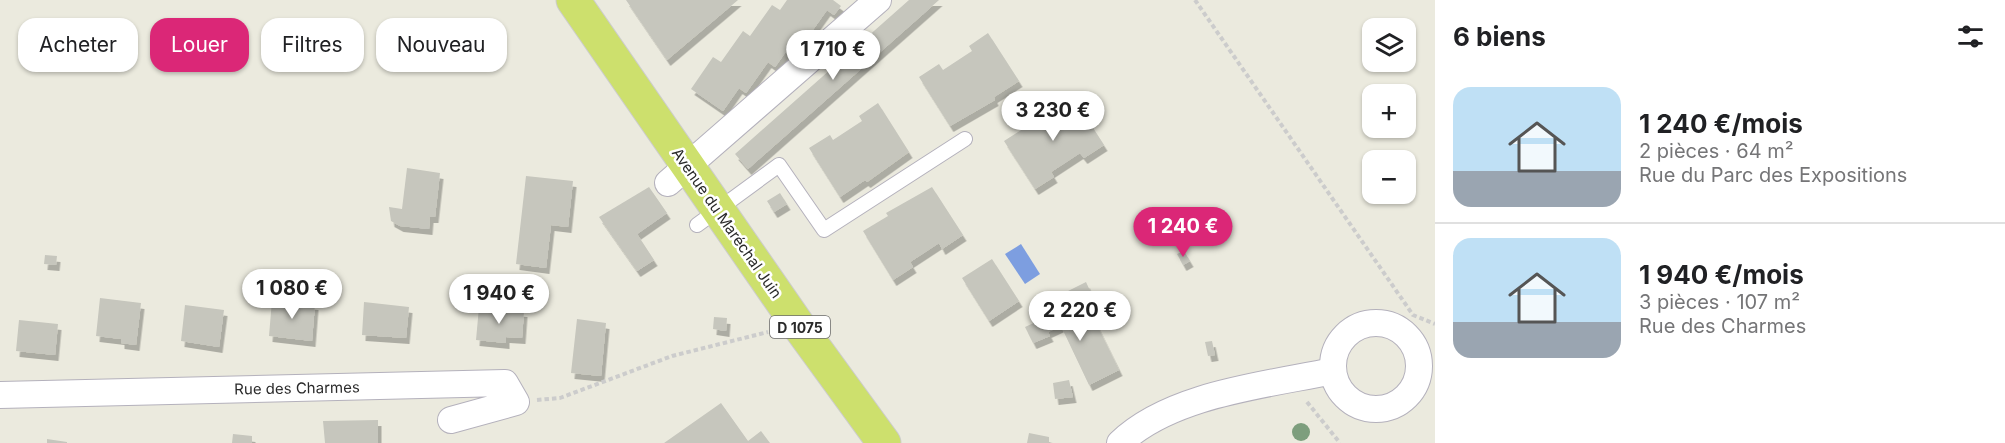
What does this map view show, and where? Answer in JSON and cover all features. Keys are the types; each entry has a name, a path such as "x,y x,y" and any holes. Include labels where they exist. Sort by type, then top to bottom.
{"main road":[{"name":"Avenue du Maréchal Juin","path":"573,0 677,174 707,217 798,325 884,443"}],"street":[{"path":"677,174 878,0"},
{"path":"1379,323 1392,326 1426,353 1410,392 1401,401 1377,409 1352,402 1336,383 1333,371 1334,356 1340,342 1350,331 1364,324 1379,323"},
{"path":"1120,443 1153,419 1207,398 1333,371"},
{"name":"Rue des Charmes","path":"0,395 505,383 516,402"},
{"path":"451,420 516,402"}],"lane":[{"path":"707,217 779,165 824,230 965,139"}],"path":[{"path":"1195,0 1413,315 1435,324"},
{"path":"516,402 560,398 672,356 798,325"}],"water":[{"path":"1021,244 1040,274 1025,284 1005,254"}],"building":[{"path":"626,0 738,0 667,60"},
{"path":"787,0 833,0 841,6 834,15 827,10 805,41 797,36 775,67 768,62 746,93 739,88 723,111 691,89 713,57 721,62 743,31 750,36 772,5 780,10"},
{"path":"909,0 939,0 748,169 735,154"},
{"path":"988,33 1019,81 994,97 995,100 950,126 919,77 939,64 943,70 972,51 969,46"},
{"path":"1073,97 1104,145 1084,158 1080,153 1051,172 1054,177 1035,189 1004,141 1029,125 1028,123"},
{"path":"878,103 909,152 867,182 865,180 840,197 809,148 830,135 833,140 862,121 859,116"},
{"path":"407,168 440,173 435,217 430,217 429,229 400,226 391,221 389,207 402,209"},
{"path":"526,176 573,181 568,227 551,225 546,268 516,264"},
{"path":"649,187 667,213 637,234 654,260 637,271 599,217"},
{"path":"932,187 963,235 942,249 939,243 910,262 913,267 893,280 863,231 888,216 886,213"},
{"path":"780,193 787,204 774,212 767,201"},
{"path":"1184,251 1190,261 1183,265 1177,254"},
{"path":"45,255 57,256 56,265 44,264"},
{"path":"992,259 1019,301 989,321 962,278"},
{"path":"1086,282 1092,295 1064,309 1058,296"},
{"path":"100,298 141,303 136,345 121,343 121,339 96,336"},
{"path":"272,300 315,304 312,341 269,336"},
{"path":"364,302 409,307 406,338 362,335"},
{"path":"185,305 224,310 219,347 181,341"},
{"path":"479,307 524,311 522,338 506,337 506,343 476,340"},
{"path":"1088,307 1119,370 1089,385 1061,326 1048,332 1050,336 1033,343 1025,327 1064,309 1069,317"},
{"path":"714,317 727,318 726,331 713,329"},
{"path":"577,319 606,323 601,376 571,373"},
{"path":"19,320 58,324 55,355 16,351"},
{"path":"1212,341 1215,355 1208,356 1205,342"},
{"path":"1069,380 1073,397 1055,399 1053,383"},
{"path":"721,403 748,441 761,431 770,443 664,443"},
{"path":"378,420 378,443 325,443 323,421"},
{"path":"1029,433 1049,437 1049,443 1027,443"},
{"path":"233,434 252,436 252,443 232,443"},
{"path":"47,439 67,442 67,443 47,443"}]}
